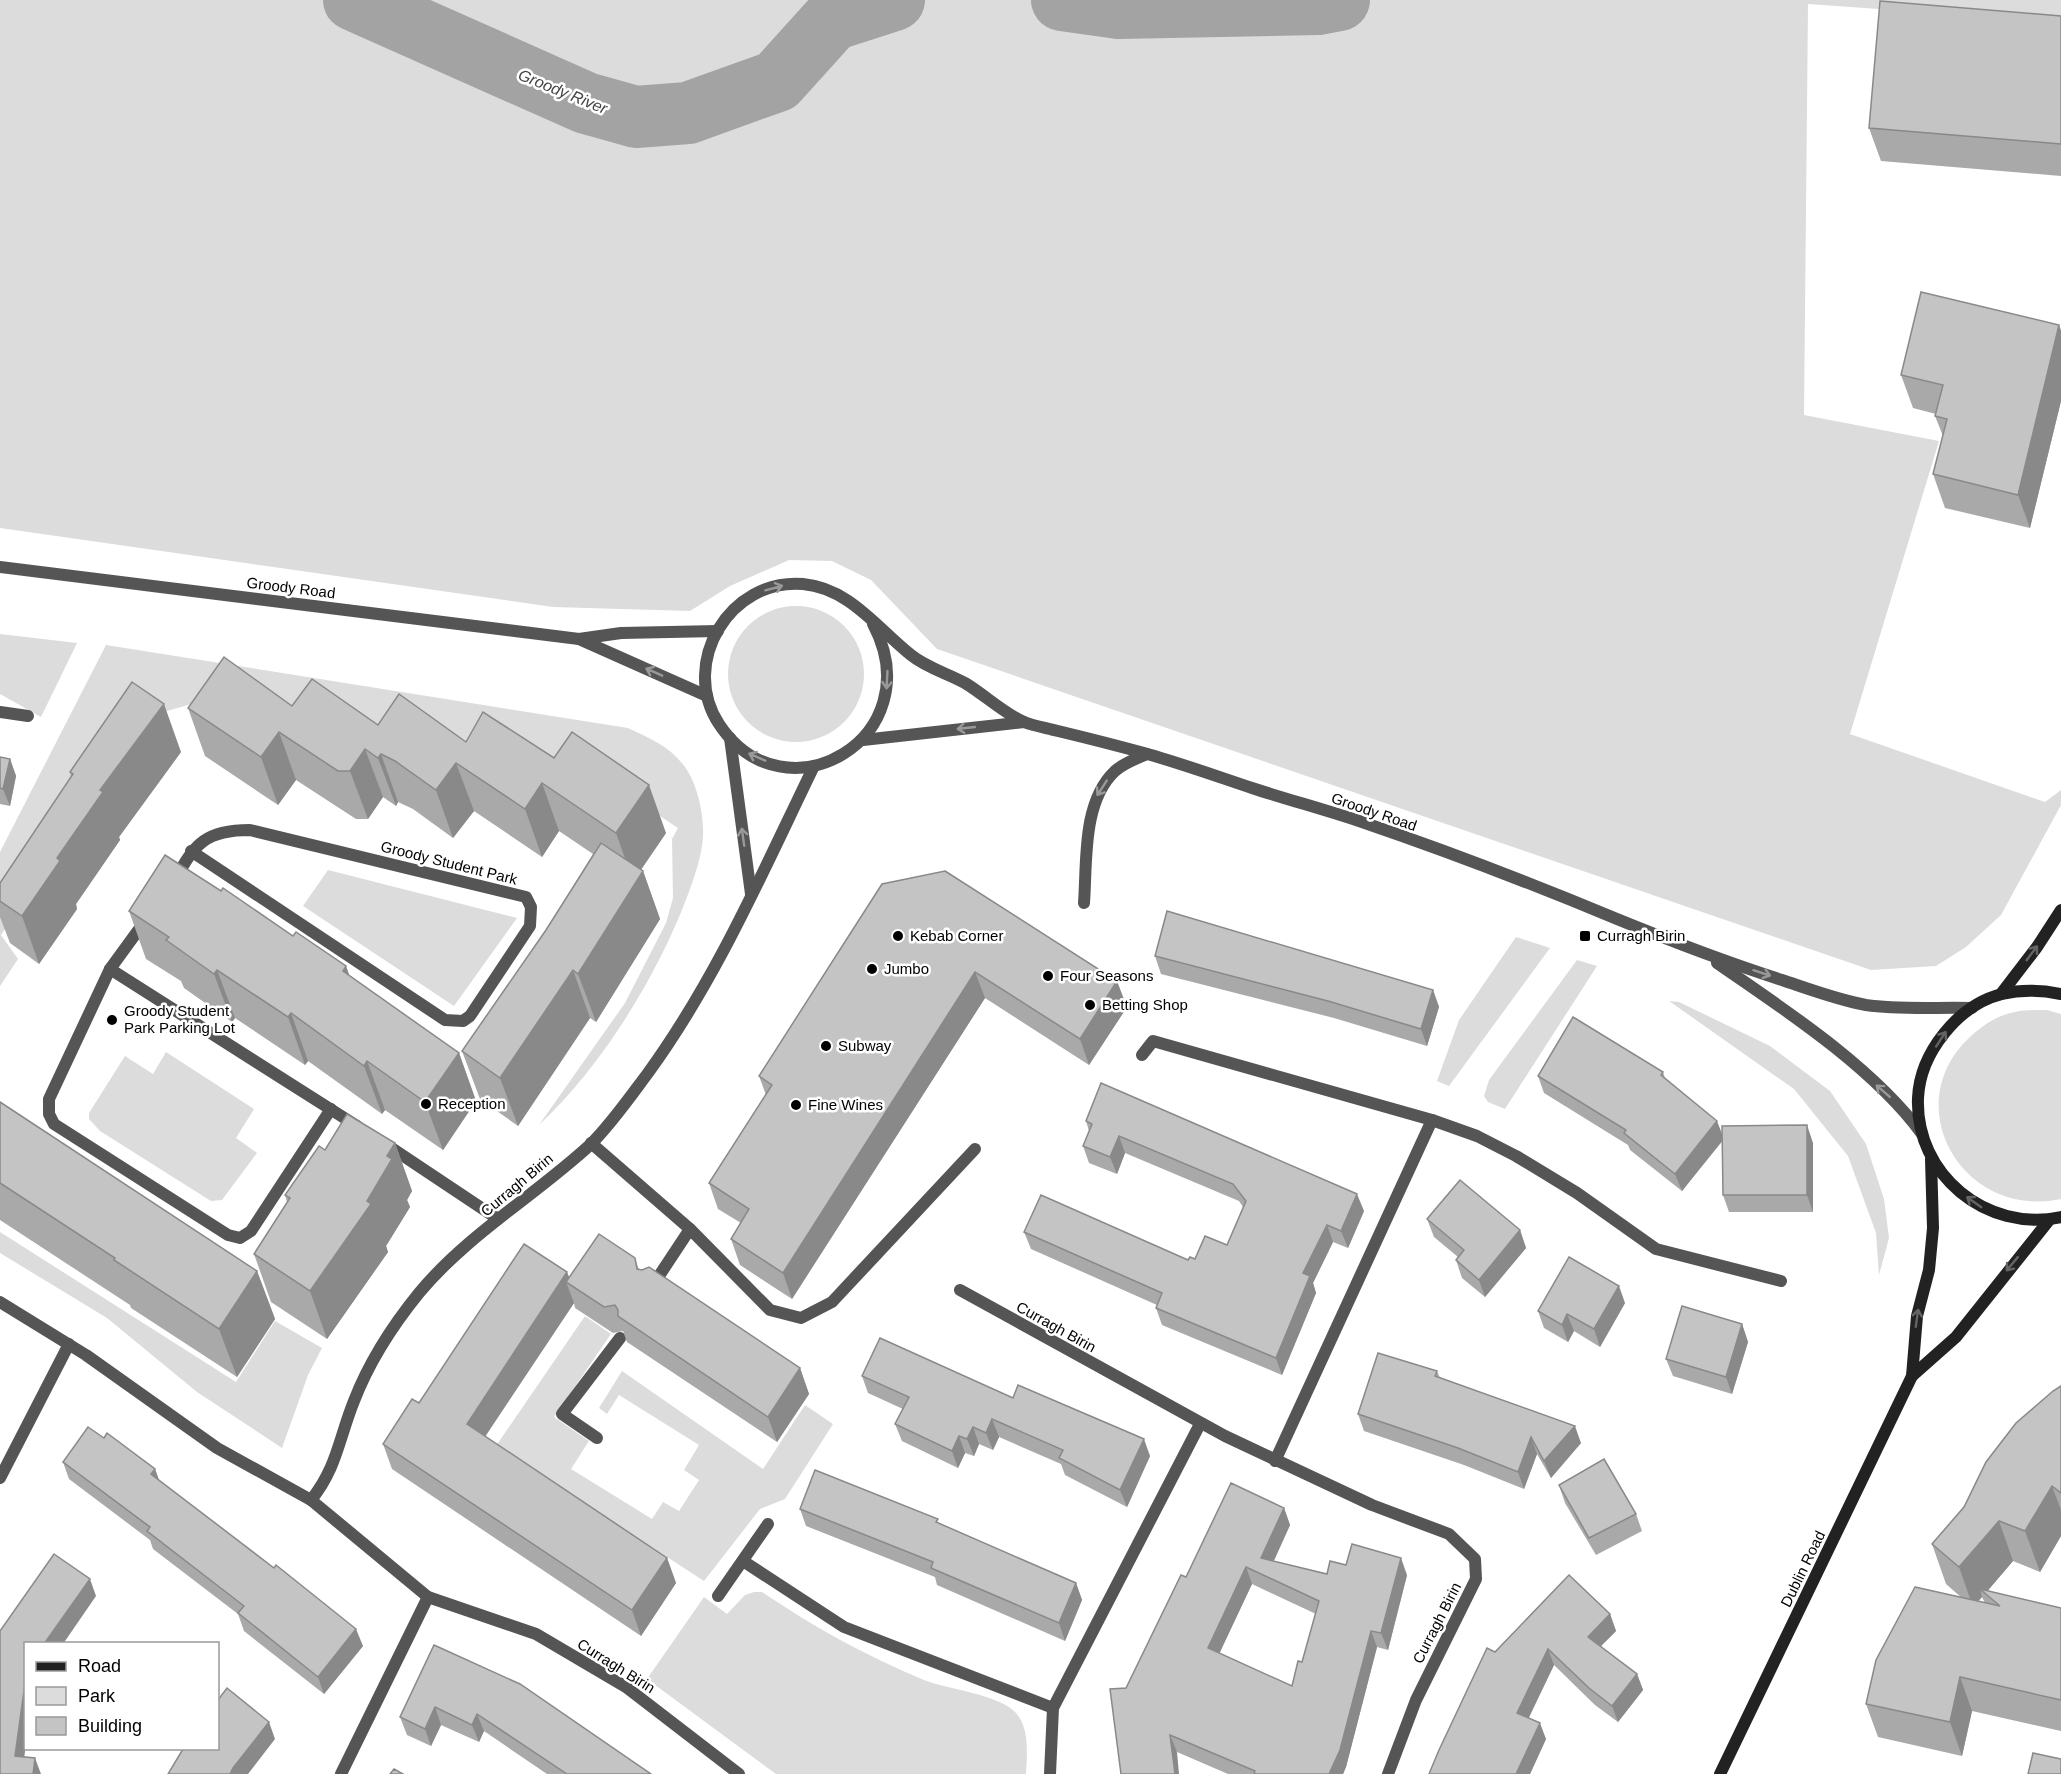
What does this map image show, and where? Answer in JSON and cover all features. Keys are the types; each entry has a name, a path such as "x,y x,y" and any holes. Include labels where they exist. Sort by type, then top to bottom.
{"main road":[{"path":"2001,994 2037,947 2061,910"},
{"path":"2055,1218 2015,1219 1981,1208 1952,1187 1931,1158 1922,1134 1918,1098 1927,1063 1945,1032 1972,1008 2001,994 2036,989 2061,994"},
{"path":"1912,1376 1917,1316 1929,1270 1932,1238 1931,1158"},
{"path":"1912,1376 1956,1337 2055,1218"},
{"name":"Dublin Road","path":"1720,1774 1912,1376"}],"street":[{"name":"Groody Road","path":"0,567 579,639"},
{"path":"873,624 883,642 888,661 885,701 876,722 863,740 835,759 814,766 794,768 774,765 746,752 730,738 716,720 707,696 705,671 707,656 725,618 744,600 772,586 800,584 828,588 853,603 873,624 912,657 965,683 1024,722"},
{"path":"579,639 621,633 718,631"},
{"path":"579,639 707,696"},
{"path":"0,712 28,716"},
{"name":"Groody Road","path":"1024,722 1147,754 1361,822 1579,903 1706,955"},
{"path":"863,740 1024,722"},
{"path":"730,738 751,895"},
{"path":"1084,903 1096,797 1114,771 1147,754"},
{"name":"Curragh Birin","path":"311,1500 335,1463 353,1402 388,1334 437,1273 498,1219 591,1143 628,1100 694,1006 814,766"},
{"name":"Groody Student Park","path":"168,889 190,851 211,836 232,830 250,830 526,897 531,907 530,926 470,1016 463,1021 445,1020 190,851"},
{"path":"155,907 110,969 49,1099 49,1114 54,1124 228,1235 240,1238 251,1231 331,1109"},
{"path":"1706,955 1868,1005 1972,1008"},
{"path":"1706,955 1789,1013 1840,1053 1906,1111 1922,1134"},
{"path":"110,969 331,1109 498,1219"},
{"path":"1142,1055 1153,1041 1432,1120 1477,1136 1516,1156 1576,1193 1656,1249 1781,1281"},
{"path":"1275,1461 1432,1120"},
{"path":"591,1143 690,1229 770,1310 801,1318 832,1302 975,1149"},
{"path":"651,1288 690,1229"},
{"name":"Curragh Birin","path":"960,1290 1200,1424 1372,1505 1449,1534 1475,1559 1476,1580 1416,1700 1388,1774"},
{"name":"Curragh Birin","path":"0,1302 69,1344 217,1448 311,1500 428,1597 536,1634 626,1687 739,1774"},
{"path":"597,1438 562,1414 620,1338"},
{"path":"0,1478 69,1344"},
{"path":"1050,1774 1053,1708 1200,1424"},
{"path":"718,1596 768,1524"},
{"path":"743,1561 844,1627 1053,1708"},
{"path":"341,1774 428,1597"}],"green space":[{"path":"0,0 2061,0 2061,22 1808,4 1804,415 1939,441 1850,734 2045,802 2061,790 2061,805 2001,915 1966,947 1936,966 1871,970 937,649 871,580 832,561 789,560 730,586 690,611 553,607 0,528"},
{"path":"796,606 822,611 844,626 859,648 864,674 859,700 844,722 822,737 796,742 770,737 748,722 733,700 728,674 733,648 748,626 770,611"},
{"path":"0,634 77,643 41,717 0,694"},
{"path":"106,645 628,728 660,744 681,762 691,777 697,793 703,828 699,859 687,897 660,958 625,1019 584,1076 539,1125 625,1003 666,923 673,898 672,839 678,828 601,777 223,695 167,711 136,723 36,884 1,935 18,959 0,986 0,852"},
{"path":"328,870 517,918 454,1006 303,906"},
{"path":"1516,937 1550,948 1449,1086 1437,1081 1459,1020"},
{"path":"1577,960 1597,966 1505,1109 1488,1102 1484,1096 1489,1080"},
{"path":"1669,1001 1679,1002 1770,1046 1830,1091 1866,1144 1884,1199 1889,1238 1879,1275 1876,1233 1848,1156 1794,1089"},
{"path":"2047,1010 2061,1014 2061,1199 2026,1201 1995,1192 1969,1175 1951,1151 1940,1123 1940,1093 1949,1063 1971,1036 1981,1028 2009,1013"},
{"path":"166,1052 254,1109 236,1138 257,1153 222,1200 211,1201 100,1131 89,1119 89,1113 125,1056 153,1074"},
{"path":"0,1232 236,1382 275,1321 322,1348 308,1375 282,1448 197,1392 107,1318 0,1253"},
{"path":"585,1316 611,1334 554,1417 589,1441 571,1469 652,1519 663,1502 679,1511 699,1480 684,1470 699,1445 619,1395 607,1414 599,1408 622,1371 763,1469 805,1405 833,1424 785,1499 760,1509 704,1581 496,1446"},
{"path":"762,1592 841,1640 903,1671 924,1680 996,1700 1015,1712 1020,1718 1025,1733 1026,1774 776,1774 647,1679 704,1597 727,1614 745,1595"}],"building":[{"path":"1880,1 2061,16 2061,144 1869,128"},
{"path":"1921,292 2059,325 2018,495 1933,474 1947,419 1935,416 1943,385 1901,375"},
{"path":"224,657 292,706 312,679 378,725 399,694 466,742 483,712 554,758 572,732 649,785 616,833 542,783 525,809 456,763 436,790 395,761 381,754 378,758 365,749 350,771 338,771 279,732 261,757 188,708"},
{"path":"132,682 164,704 100,790 103,792 57,858 60,861 22,916 0,901 0,883 73,774 70,772"},
{"path":"0,757 10,759 3,789 0,788"},
{"path":"601,843 643,871 578,974 573,970 500,1078 462,1051 546,930"},
{"path":"165,855 221,891 223,888 293,936 296,932 346,966 343,971 459,1053 425,1102 367,1061 364,1066 291,1013 288,1017 217,970 214,974 166,940 169,937 129,911"},
{"path":"945,871 1117,981 1080,1039 975,972 783,1273 731,1239 749,1209 709,1183 772,1085 759,1076 882,884"},
{"path":"1167,911 1433,990 1421,1029 1328,1001 1155,956"},
{"path":"1573,1017 1663,1072 1661,1075 1717,1121 1675,1174 1624,1133 1626,1130 1538,1076"},
{"path":"1101,1083 1357,1194 1341,1231 1327,1225 1303,1273 1310,1276 1276,1358 1156,1308 1162,1293 1024,1232 1041,1195 1188,1260 1190,1257 1195,1259 1205,1236 1227,1245 1246,1201 1233,1184 1119,1136 1110,1157 1083,1146 1092,1124 1086,1121"},
{"path":"0,1102 257,1271 219,1329 0,1183"},
{"path":"347,1114 395,1143 387,1156 392,1159 367,1201 371,1204 310,1291 254,1254 290,1198 285,1195 319,1146 325,1150"},
{"path":"1807,1125 1807,1195 1723,1195 1722,1126"},
{"path":"1460,1180 1520,1230 1479,1280 1456,1260 1464,1250 1427,1219"},
{"path":"599,1234 635,1258 637,1269 642,1270 649,1267 800,1368 768,1417 618,1316 615,1305 604,1307 566,1282"},
{"path":"524,1244 567,1272 467,1424 667,1558 632,1610 383,1444 412,1399 419,1403"},
{"path":"1569,1257 1619,1286 1594,1329 1567,1314 1562,1325 1538,1311"},
{"path":"1682,1306 1742,1324 1726,1377 1666,1359"},
{"path":"880,1338 1013,1398 1018,1385 1144,1439 1120,1490 1059,1458 1063,1450 992,1419 986,1433 973,1427 967,1439 959,1436 952,1451 895,1424 909,1397 862,1376"},
{"path":"1378,1353 1437,1371 1435,1376 1575,1426 1544,1461 1531,1437 1518,1472 1458,1448 1358,1414"},
{"path":"2061,1386 2061,1493 2052,1486 2025,1531 1999,1521 1959,1567 1932,1544 1964,1507 1986,1462 2016,1423"},
{"path":"88,1427 104,1438 107,1433 155,1469 151,1474 274,1568 276,1565 356,1629 318,1677 238,1613 244,1606 147,1531 150,1527 63,1462"},
{"path":"1604,1459 1636,1514 1589,1538 1559,1485"},
{"path":"815,1470 938,1519 936,1522 1076,1583 1059,1623 931,1568 933,1562 800,1509"},
{"path":"1231,1483 1284,1508 1261,1558 1327,1574 1330,1561 1346,1565 1352,1544 1401,1558 1381,1633 1371,1631 1340,1750 1329,1774 1254,1774 1255,1771 1170,1735 1175,1774 1121,1774 1110,1689 1126,1688 1181,1575 1186,1577","holes":["1246,1567 1319,1601 1302,1662 1298,1661 1292,1686 1208,1648"]},
{"path":"54,1554 90,1579 45,1642 24,1642 24,1691 15,1756 35,1758 33,1774 0,1774 0,1631"},
{"path":"1569,1575 1610,1614 1588,1637 1637,1674 1612,1706 1589,1688 1548,1649 1517,1713 1540,1723 1516,1774 1429,1774 1487,1648 1495,1652"},
{"path":"1915,1587 2000,1606 1980,1589 2061,1608 2061,1700 1960,1677 1950,1722 1866,1704 1876,1660"},
{"path":"434,1645 520,1684 651,1774 567,1774 477,1714 472,1725 435,1707 425,1729 400,1717"},
{"path":"227,1688 269,1722 230,1774 168,1774 182,1750 219,1750 219,1699"},
{"path":"2033,1753 2061,1759 2061,1774 2028,1774"},
{"path":"394,1769 403,1774 390,1774"}],"waterway":[{"name":"Groody River","path":"354,0 586,103 636,117 688,113 777,81 832,20 894,0"},
{"name":"Groody River","path":"1062,0 1119,8 1318,4 1339,0"}],"place":[{"name":"Kebab Corner","path":"898,936"},
{"name":"Curragh Birin","path":"1585,936"},
{"name":"Jumbo","path":"872,969"},
{"name":"Four Seasons","path":"1048,976"},
{"name":"Betting Shop","path":"1090,1005"},
{"name":"Groody Student Park Parking Lot","path":"112,1020"},
{"name":"Subway","path":"826,1046"},
{"name":"Reception","path":"426,1104"},
{"name":"Fine Wines","path":"796,1105"}]}
